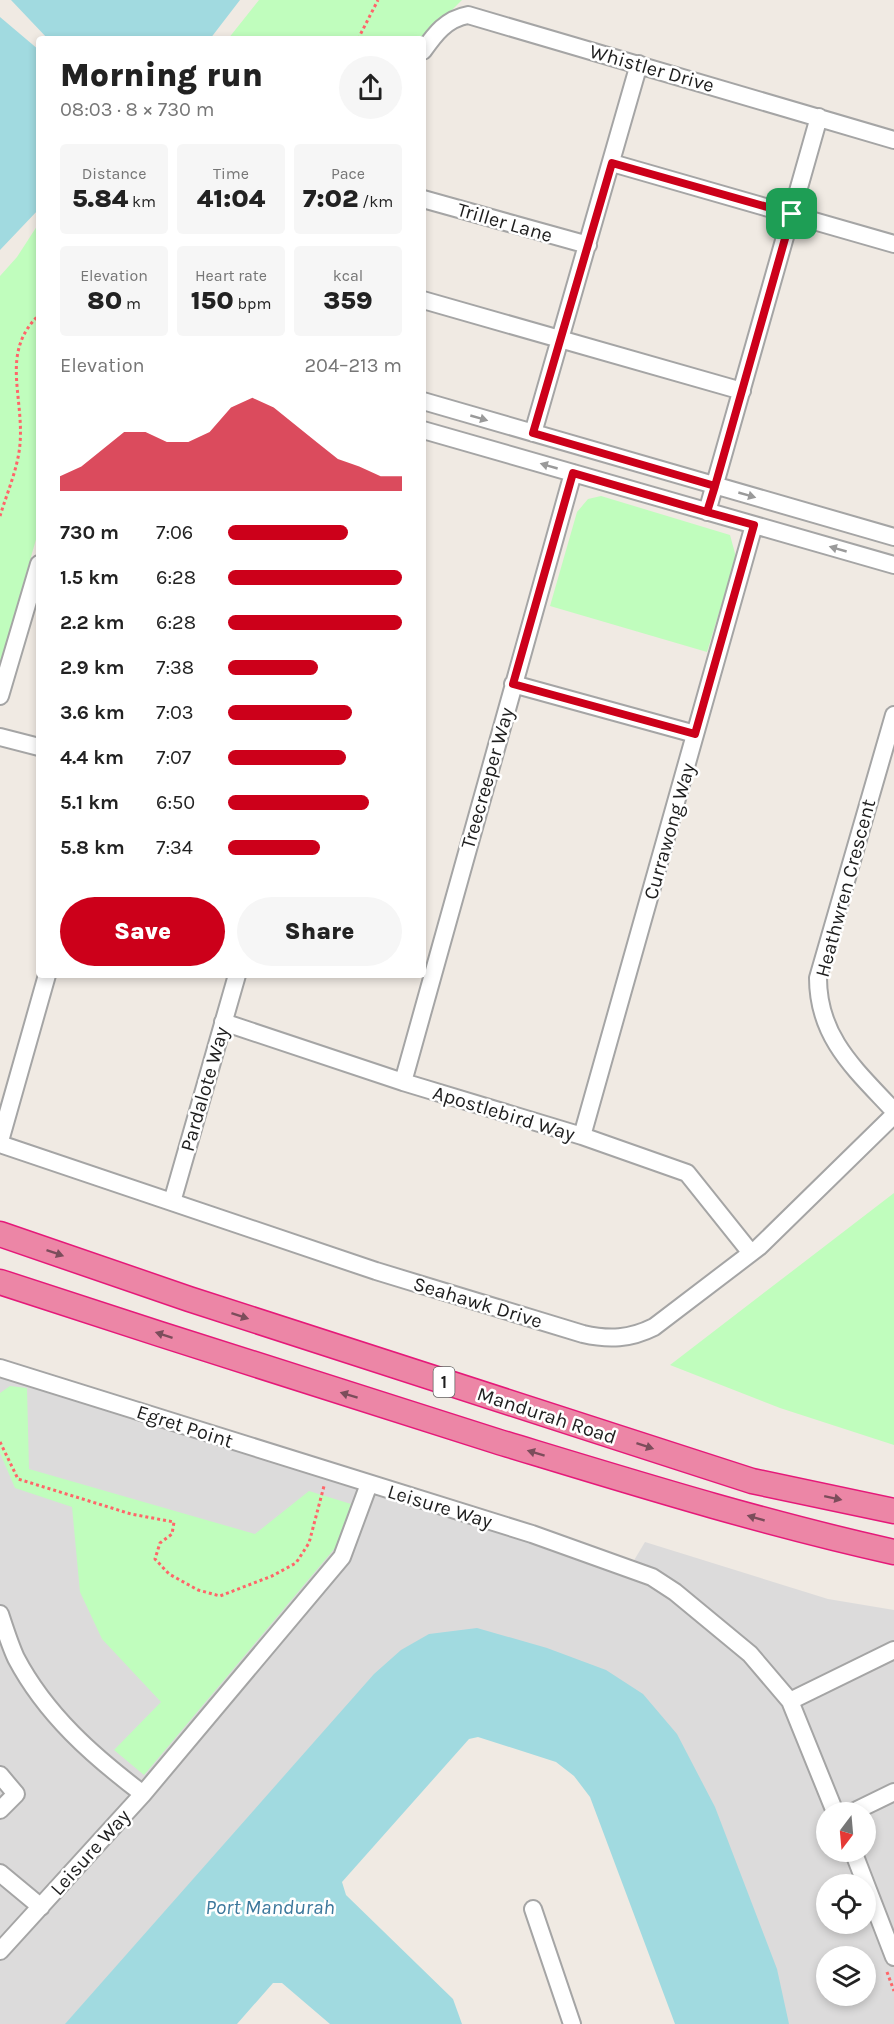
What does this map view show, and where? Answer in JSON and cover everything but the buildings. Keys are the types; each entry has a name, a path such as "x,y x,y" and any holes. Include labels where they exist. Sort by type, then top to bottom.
{"highway":[{"name":"Mandurah Road","path":"0,1233 189,1299 752,1481 894,1511"},
{"name":"Mandurah Road","path":"0,1282 299,1379 592,1470 806,1533 894,1552"}],"street":[{"name":"Whistler Drive","path":"426,47 444,25 456,17 468,15 894,140"},
{"path":"533,433 639,64"},
{"path":"707,512 819,117"},
{"path":"612,163 894,244"},
{"name":"Triller Lane","path":"426,199 588,245"},
{"path":"426,301 742,391"},
{"path":"426,402 894,537"},
{"path":"426,431 894,565"},
{"name":"Treecreeper Way","path":"403,1082 573,473"},
{"name":"Currawong Way","path":"582,1136 754,525"},
{"path":"0,696 36,574"},
{"path":"513,684 695,734"},
{"name":"Heathwren Crescent","path":"894,715 819,978 818,997 830,1036 894,1113"},
{"path":"0,737 36,746"},
{"path":"0,1143 46,978"},
{"name":"Pardalote Way","path":"172,1202 236,978"},
{"name":"Apostlebird Way","path":"223,1022 403,1082 582,1136 687,1173 751,1252"},
{"name":"Seahawk Drive","path":"0,1143 376,1271 583,1334 616,1339 640,1334 654,1327 751,1252 784,1224 894,1113"},
{"name":"Egret Point","path":"0,1368 369,1484"},
{"name":"Leisure Way","path":"0,1952 143,1794 342,1557 369,1484 532,1534 652,1577 675,1592 750,1654 790,1701 831,1802"},
{"path":"0,1614 16,1658 53,1715 95,1757 143,1794"},
{"path":"790,1701 894,1650"},
{"path":"0,1775 16,1794 0,1810"},
{"path":"874,1802 894,1792"},
{"path":"857,1862 894,1957"},
{"path":"0,1873 41,1907"},
{"path":"533,1909 572,2024"}],"path":[{"path":"360,36 378,0"},
{"path":"0,516 20,448 21,431 11,361 13,348 18,336 36,318"},
{"path":"0,1442 18,1479 131,1514 174,1522 172,1534 160,1543 155,1559 169,1574 198,1590 220,1596 272,1576 296,1563 309,1543 328,1472"}],"shaded area":[{"path":"0,1368 630,1567 645,1542 828,1599 894,1610 894,2024 789,2024 517,1640 68,2024 0,2024"}],"green space":[{"path":"259,0 462,0 426,36 230,36"},
{"path":"36,228 36,539 0,665 0,276 17,257"},
{"path":"601,496 730,535 736,557 707,652 550,606 577,512 588,499"},
{"path":"894,1193 894,1445 780,1408 670,1365"},
{"path":"10,1386 27,1388 29,1469 255,1534 309,1491 351,1504 335,1548 144,1775 114,1750 161,1702 102,1639 80,1592 72,1507 15,1488 0,1453 0,1393"}],"water":[{"path":"11,0 240,0 212,36 45,36"},
{"path":"0,17 36,47 36,212 0,250"},
{"name":"Port Mandurah","path":"477,1628 547,1648 606,1670 643,1694 677,1734 715,1807 777,1969 789,2024 675,2024 590,1797 574,1776 556,1762 478,1737 469,1739 342,1882 346,1895 453,1999 462,2024 330,2024 282,1983 273,1983 237,2024 65,2024 374,1674 401,1650 429,1634"}],"route":[{"path":"792,214 612,163 533,433 715,486 707,512 754,525 695,734 513,684 573,473 707,512 715,486 792,214"}]}
